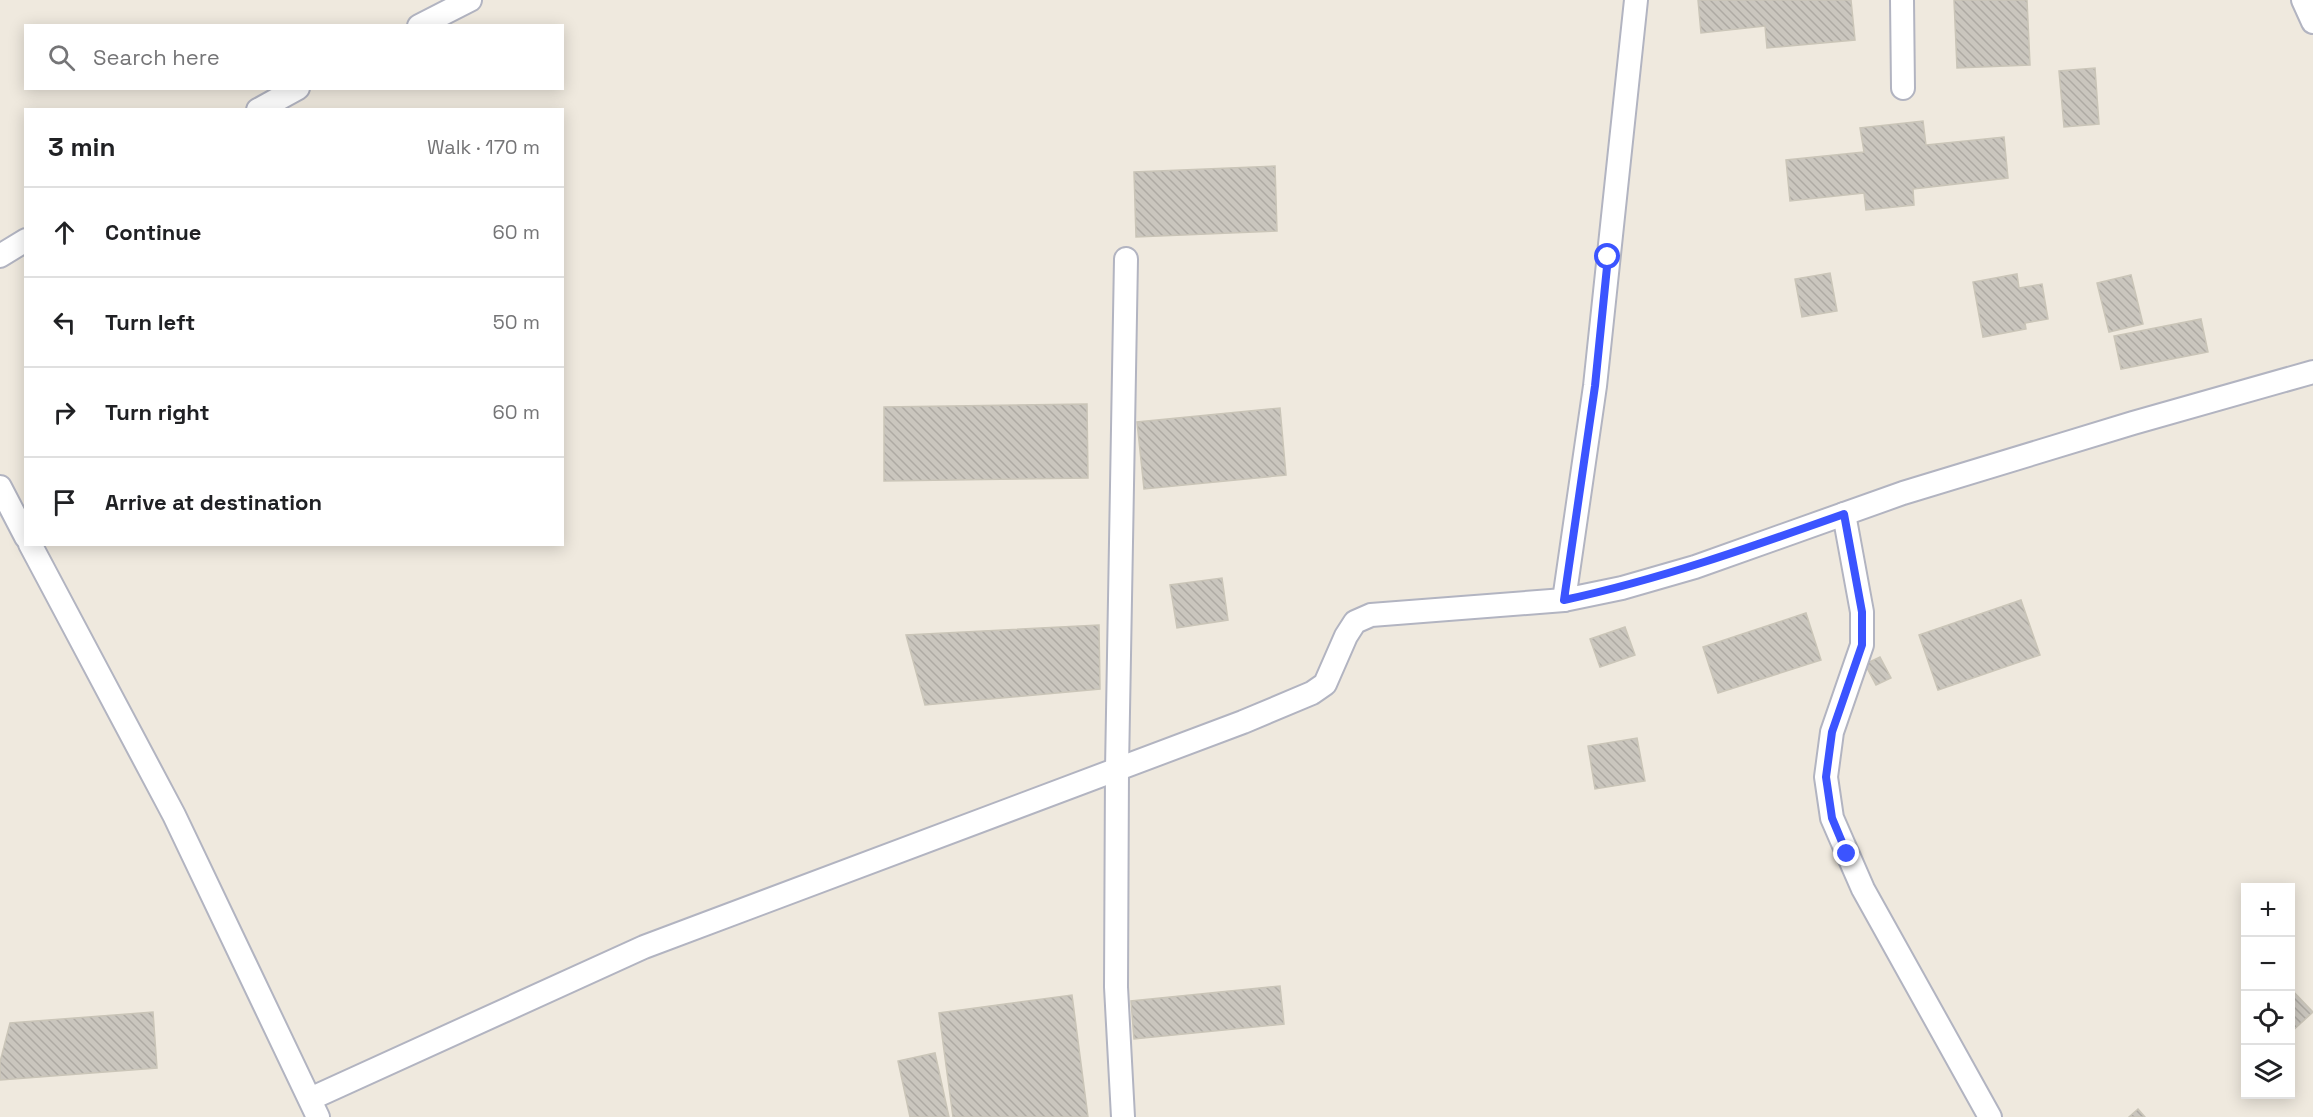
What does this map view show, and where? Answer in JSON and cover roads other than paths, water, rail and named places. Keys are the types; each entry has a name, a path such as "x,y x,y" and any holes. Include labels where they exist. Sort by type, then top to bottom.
{"lane":[{"path":"423,24 470,0"},
{"path":"1564,600 1595,386 1636,0"},
{"path":"1902,0 1903,88"},
{"path":"2303,0 2313,22"},
{"path":"262,108 294,90"},
{"path":"0,256 24,241"},
{"path":"1123,1117 1116,987 1126,259"},
{"path":"31,546 174,815 314,1108 644,946 1243,722 1312,693 1325,684 1354,622 1371,615 1564,600 1622,588 1695,567 1903,493 2089,436 2313,372"},
{"path":"0,487 24,533"},
{"path":"1844,514 1862,612 1862,645 1832,732 1826,777 1832,818 1863,889 1990,1117"}]}
